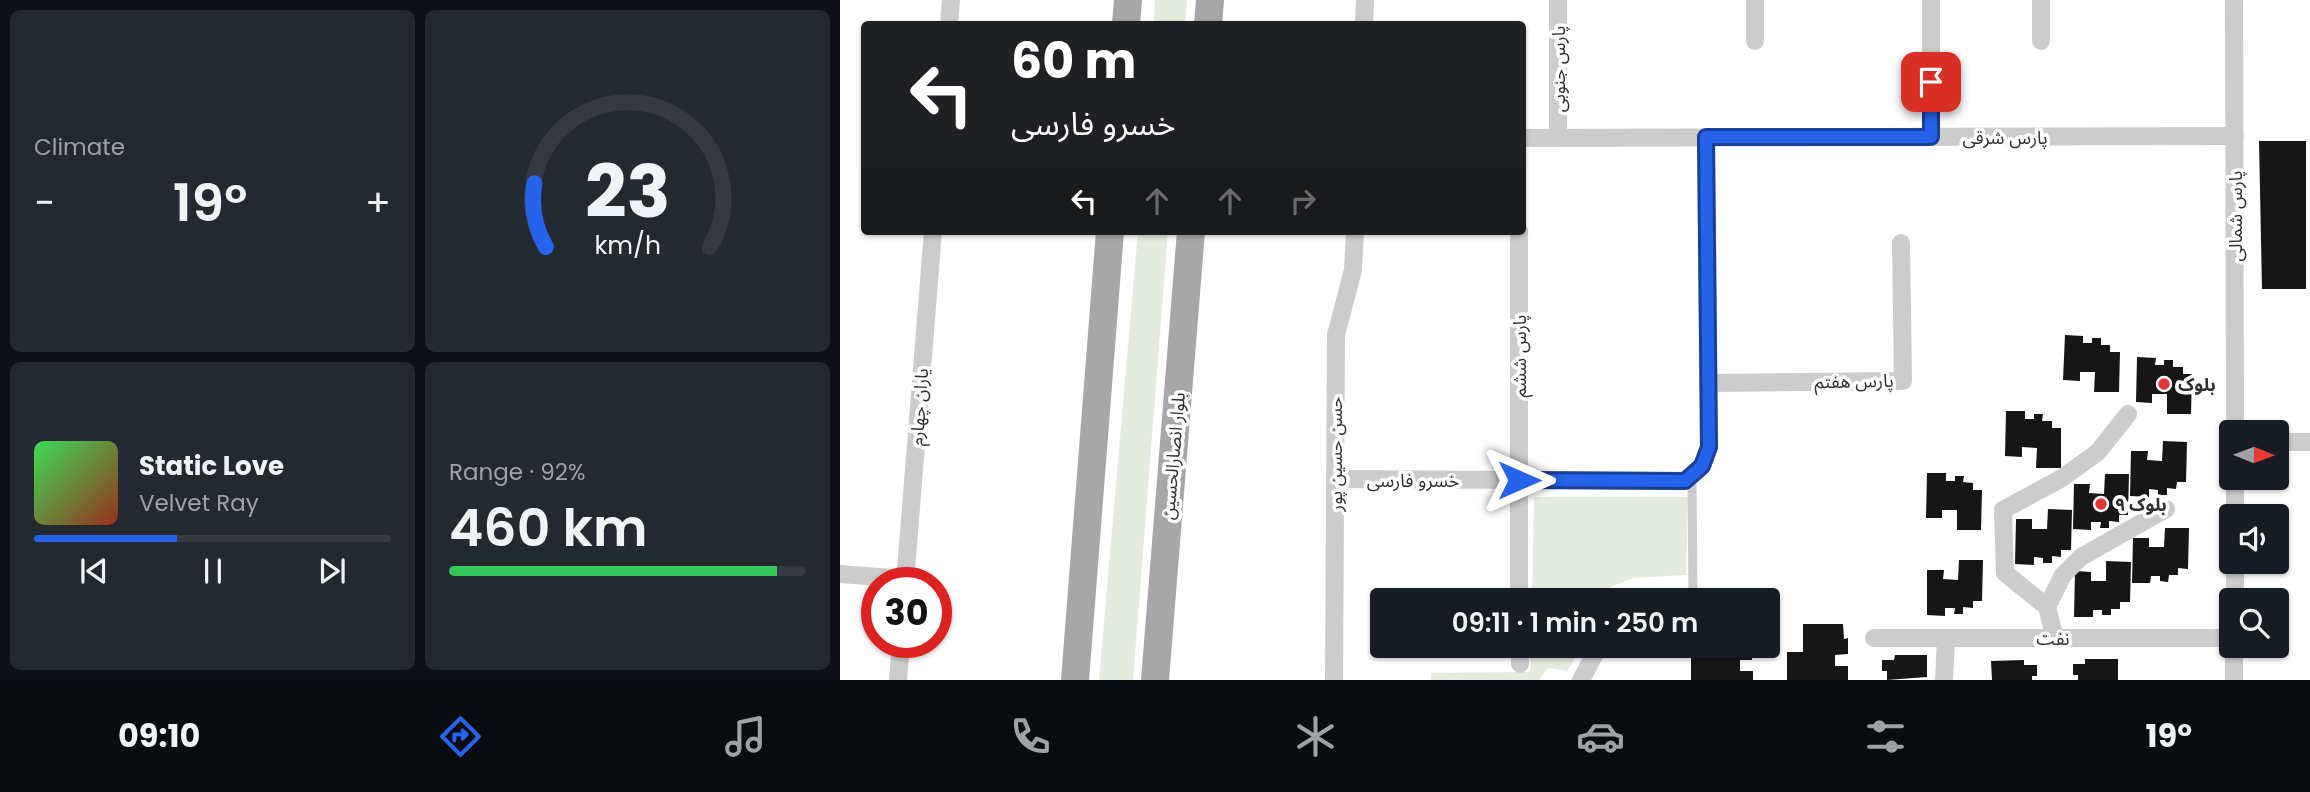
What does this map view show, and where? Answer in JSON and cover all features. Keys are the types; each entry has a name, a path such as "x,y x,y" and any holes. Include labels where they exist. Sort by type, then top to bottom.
{"main road":[{"path":"1126,21 1128,0"},
{"path":"1208,21 1210,0"},
{"path":"1075,680 1110,235"},
{"name":"بلوار انصارالحسین","path":"1155,680 1191,235"}],"street":[{"path":"949,21 951,0"},
{"path":"1364,21 1365,0"},
{"name":"پارس جنوبی","path":"1558,0 1558,138"},
{"path":"1755,0 1755,41"},
{"path":"1931,0 1931,137"},
{"path":"2041,0 2041,41"},
{"name":"پارس شمالی","path":"2234,0 2235,420"},
{"name":"پارس شرقی","path":"1526,138 2235,136"},
{"path":"1692,474 1702,466 1709,447 1706,137"},
{"name":"یاران چهارم","path":"906,567 933,235"},
{"name":"حسن حسین پور","path":"1334,680 1336,335 1353,270 1355,235"},
{"name":"پارس ششم","path":"1519,235 1520,588"},
{"name":"پارس هفتم","path":"1708,383 1903,380 1901,243"},
{"path":"2056,638 2048,607 2005,573 2003,510 2062,478 2098,452 2128,414"},
{"path":"2289,442 2310,442"},
{"name":"خسرو فارسی","path":"1335,479 1685,481 1692,474"},
{"path":"2048,607 2063,575 2081,557 2166,509"},
{"path":"840,574 861,576"},
{"name":"نفت","path":"1874,638 2219,638"},
{"path":"1944,680 1946,638"},
{"path":"898,680 900,658"},
{"path":"1581,680 1593,658"},
{"path":"2234,680 2235,658"}],"lane":[{"path":"1692,474 1693,588"}],"green space":[{"path":"1155,0 1187,0 1185,21 1154,21"},
{"path":"1138,235 1168,235 1133,680 1099,680"},
{"path":"1534,497 1688,497 1686,575 1633,578 1608,588 1532,588"},
{"path":"1531,658 1575,658 1567,671 1548,668 1539,680 1431,680 1431,673 1530,672"}],"building":[{"path":"2259,141 2306,141 2306,289 2262,289"},
{"path":"2065,335 2083,336 2083,343 2092,343 2092,338 2101,338 2101,345 2110,345 2110,352 2120,352 2119,392 2094,392 2095,372 2080,372 2080,381 2063,380"},
{"name":"بلوک","path":"2137,357 2156,358 2155,365 2164,365 2164,360 2173,360 2173,367 2183,367 2183,374 2192,374 2191,414 2167,414 2167,394 2152,394 2152,403 2136,402"},
{"path":"2006,411 2025,411 2025,419 2034,419 2034,414 2043,414 2042,421 2052,421 2052,428 2061,428 2061,468 2036,468 2037,448 2022,447 2022,457 2005,456"},
{"path":"2163,441 2187,442 2186,482 2177,482 2176,489 2167,488 2167,495 2158,495 2158,490 2149,489 2149,497 2130,496 2131,451 2148,451 2147,460 2162,461"},
{"path":"1927,473 1946,473 1946,481 1955,481 1955,476 1964,476 1963,482 1973,483 1973,490 1982,490 1981,530 1957,530 1957,510 1942,510 1942,518 1926,518"},
{"name":"بلوک ۹","path":"2105,474 2129,474 2128,515 2119,515 2119,522 2109,521 2109,528 2100,528 2101,522 2091,522 2091,530 2073,529 2074,484 2090,484 2089,493 2104,494"},
{"path":"2048,509 2072,510 2071,550 2061,550 2061,557 2052,556 2052,563 2043,563 2043,558 2034,557 2034,565 2015,564 2016,519 2032,519 2032,529 2047,529"},
{"path":"2165,528 2189,528 2188,569 2178,568 2178,575 2169,575 2168,582 2160,581 2160,576 2151,576 2150,583 2132,583 2133,538 2149,538 2149,547 2164,547"},
{"path":"1959,560 1983,560 1982,601 1973,601 1973,608 1963,607 1963,614 1954,614 1955,608 1945,608 1945,616 1927,615 1927,570 1944,570 1943,579 1958,580"},
{"path":"2106,561 2131,562 2130,602 2120,602 2120,609 2111,609 2111,615 2102,615 2102,610 2093,610 2093,617 2074,617 2075,571 2091,572 2091,581 2106,581"},
{"path":"1803,624 1843,624 1844,639 1848,638 1848,654 1835,655 1835,666 1848,666 1848,680 1787,680 1787,652 1803,652"},
{"path":"1895,655 1927,655 1927,677 1887,680 1887,671 1882,671 1882,660 1894,660"},
{"path":"1691,658 1752,658 1740,660 1740,671 1753,671 1753,680 1691,680"},
{"path":"2085,659 2118,659 2118,680 2078,680 2078,675 2073,675 2073,664 2085,664"},
{"path":"2024,660 2024,665 2037,665 2037,676 2032,676 2032,680 1992,680 1991,661"}],"place":[{"name":"بلوک","path":"2164,384"},
{"name":"بلوک ۹","path":"2101,504"}],"route":[{"path":"1519,480 1685,481 1702,466 1709,447 1706,137 1931,137 1931,82"}]}
